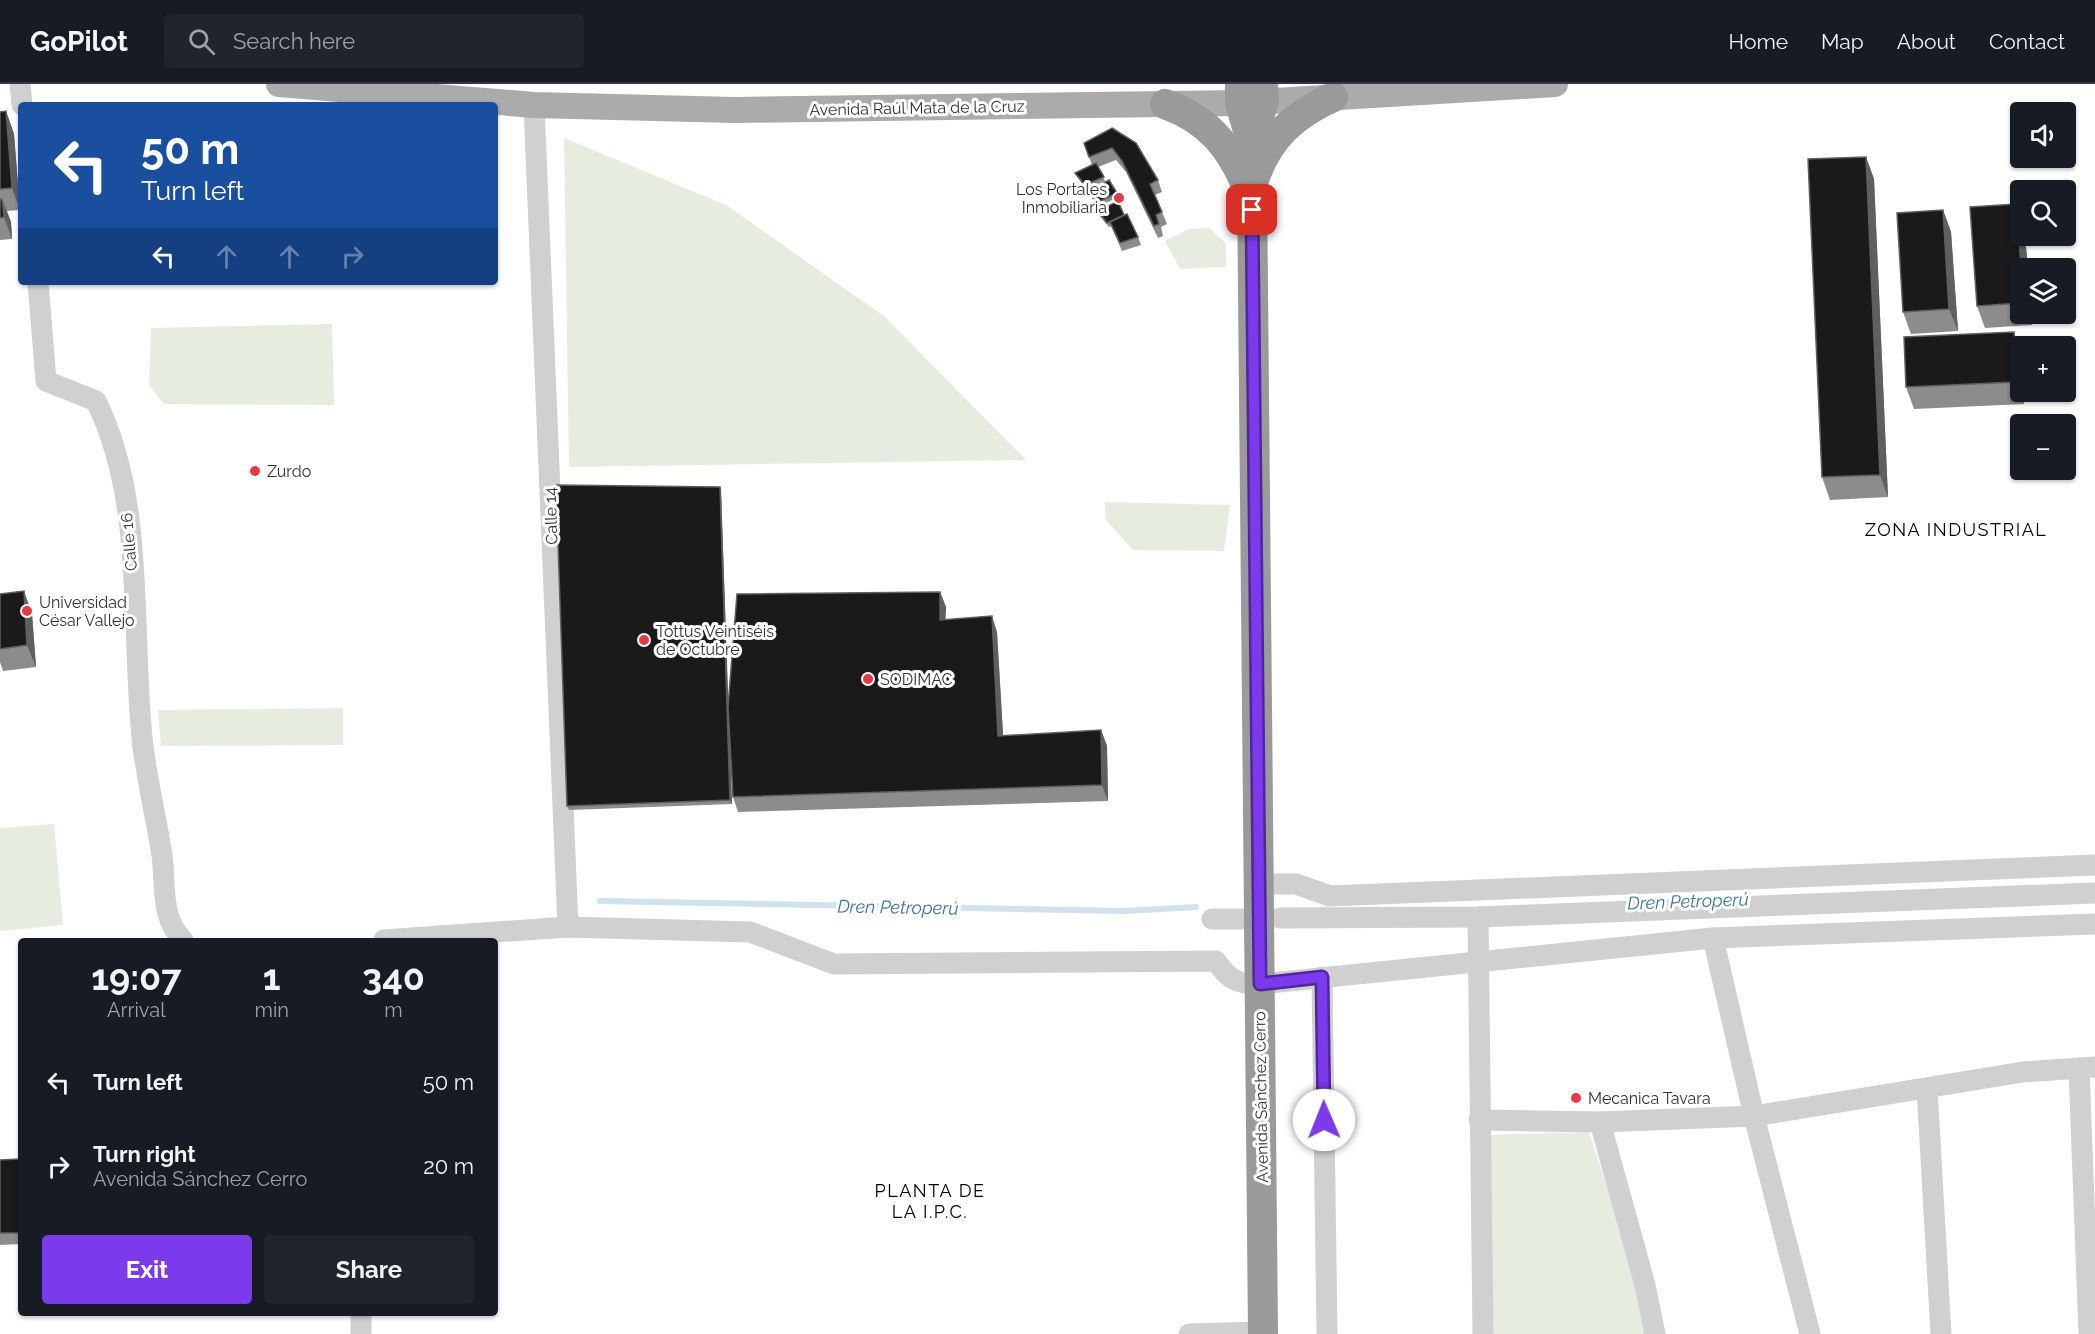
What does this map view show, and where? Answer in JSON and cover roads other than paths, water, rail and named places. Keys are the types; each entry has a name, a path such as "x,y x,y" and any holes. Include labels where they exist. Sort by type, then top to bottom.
{"highway":[{"name":"Avenida Sánchez Cerro","path":"1252,93 1263,1333"},
{"path":"1252,193 1267,148 1292,120 1333,97"},
{"path":"1165,104 1190,113 1220,141 1238,165 1252,193"}],"main road":[{"name":"Avenida Raúl Mata de la Cruz","path":"279,84 498,102"},
{"path":"971,108 1023,99 1049,90 1051,84"},
{"name":"Avenida Raúl Mata de la Cruz","path":"498,102 735,110 971,108 1165,104 1252,93 1333,97 1555,84"}],"street":[{"path":"20,84 22,102"},
{"name":"Calle 14","path":"534,105 568,927"},
{"name":"Calle 16","path":"38,285 46,381 96,401 111,433 128,517 144,747 165,879 167,919 181,938"},
{"path":"1259,884 1296,884 1330,896 2095,865"},
{"path":"1280,918 1478,917 2095,893"},
{"path":"1478,917 1483,1334"},
{"path":"1212,919 1241,919"},
{"path":"412,938 568,927 750,932 834,964 1216,961 1228,978 1239,984 1260,984 1713,938 2095,924"},
{"path":"1713,938 1754,1116 1810,1334"},
{"path":"1322,977 1327,1334"},
{"path":"1479,1120 1600,1122 1754,1116 2023,1072 2087,1068 2091,1332"},
{"path":"1927,1088 1941,1334"},
{"path":"1600,1122 1646,1285 1655,1334"},
{"path":"361,1316 361,1334"},
{"path":"1189,1334 1263,1333"}],"waterway":[{"name":"Dren Petroperú","path":"600,901 1125,911 1196,907"}],"place":[{"name":"Los Portales Inmobiliaria","path":"1119,198"},
{"name":"Zurdo","path":"255,471"},
{"name":"Universidad César Vallejo","path":"27,611"},
{"name":"Tottus Veintiséis de Octubre","path":"644,640"},
{"name":"SODIMAC","path":"868,679"},
{"name":"Mecanica Tavara","path":"1576,1098"}],"district":[{"name":"ZONA INDUSTRIAL","path":"1956,529"},
{"name":"PLANTA DE LA I.P.C.","path":"930,1200"}]}
